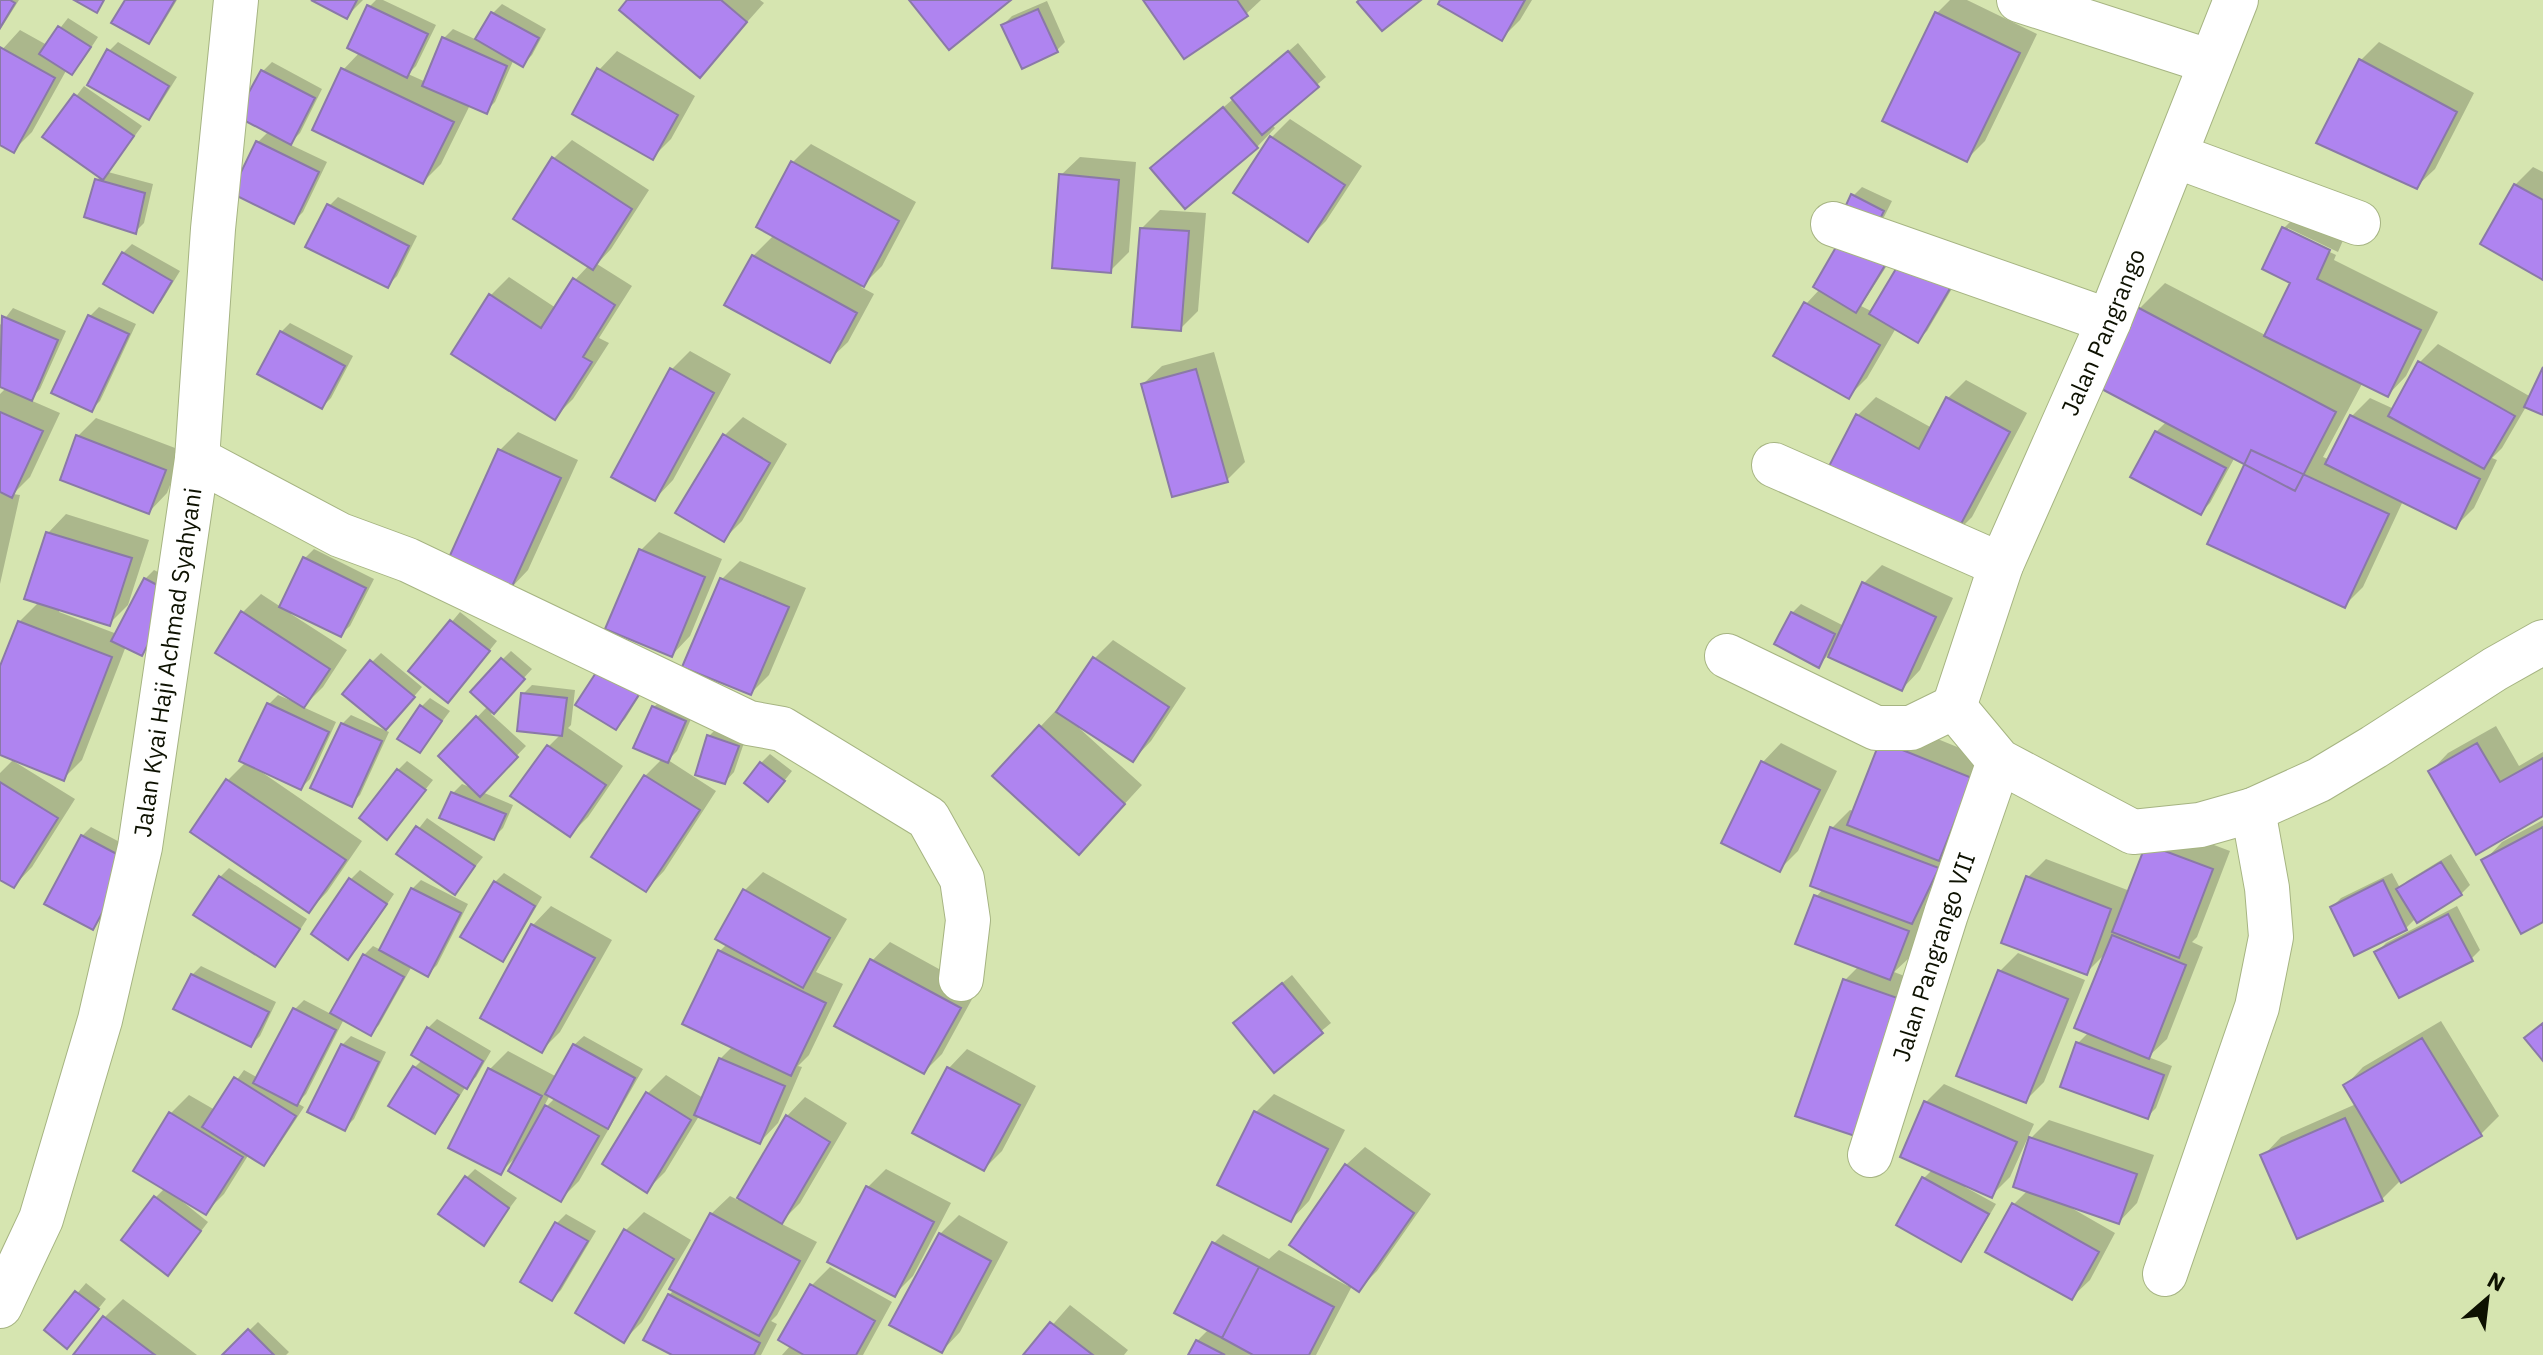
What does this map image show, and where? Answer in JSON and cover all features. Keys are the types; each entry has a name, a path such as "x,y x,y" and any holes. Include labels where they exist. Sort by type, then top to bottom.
{"street":[{"name":"Jalan Kyai Haji Achmad Syahyani","path":"0,1306 41,1219 100,1020 140,847 197,459 213,229 236,0"},
{"path":"2019,0 2211,62"},
{"name":"Jalan Pangrango","path":"1954,707 2001,565 2109,321 2236,0"},
{"path":"2176,156 2358,223"},
{"path":"1833,224 2109,321"},
{"path":"197,459 340,535 408,560 749,723 782,729 928,818 962,879 968,920 961,979"},
{"path":"1774,465 2001,565"},
{"path":"1727,656 1876,728 1911,728 1954,707 1999,761 2133,832 2200,825 2253,810 2319,780 2543,642"},
{"name":"Jalan Pangrango VII","path":"1870,1155 1946,914 1999,761"},
{"path":"2165,1274 2257,1007 2271,937 2267,888 2253,810"}],"building":[{"path":"0,0 15,3 0,28"},
{"path":"74,0 104,0 97,13"},
{"path":"125,0 175,0 149,44 111,23"},
{"path":"311,0 357,0 347,19"},
{"path":"627,0 721,0 747,22 700,78 619,10"},
{"path":"909,0 1011,0 949,50"},
{"path":"1143,0 1237,0 1248,16 1184,59"},
{"path":"1421,0 1382,31 1357,2"},
{"path":"1440,0 1525,0 1502,41 1438,4"},
{"path":"367,5 428,34 407,78 347,48"},
{"path":"1038,9 1058,52 1022,69 1001,25"},
{"path":"491,12 539,38 523,67 475,39"},
{"path":"1935,12 2020,53 1967,162 1882,121"},
{"path":"58,26 91,47 72,75 39,54"},
{"path":"442,37 507,66 487,114 422,86"},
{"path":"0,47 55,78 14,153 0,145"},
{"path":"107,49 169,86 149,120 87,85"},
{"path":"1288,51 1319,87 1262,135 1231,98"},
{"path":"2359,59 2457,112 2417,189 2316,143"},
{"path":"341,68 454,122 423,184 312,130"},
{"path":"597,68 678,115 653,160 572,114"},
{"path":"261,70 315,98 291,145 236,116"},
{"path":"74,94 134,136 103,180 42,137"},
{"path":"1223,107 1258,148 1185,209 1150,168"},
{"path":"1270,136 1345,185 1308,242 1233,193"},
{"path":"256,141 319,172 294,224 231,193"},
{"path":"552,157 632,209 593,270 513,219"},
{"path":"791,161 899,221 864,287 756,227"},
{"path":"1059,174 1119,180 1111,273 1052,268"},
{"path":"95,179 145,193 136,234 84,217"},
{"path":"2514,184 2543,200 2543,280 2480,244"},
{"path":"1851,194 1884,211 1874,231 1842,214"},
{"path":"327,204 409,246 388,288 305,247"},
{"path":"2282,227 2330,250 2317,279 2421,330 2388,397 2264,336 2290,283 2262,269"},
{"path":"1140,228 1189,231 1181,331 1132,327"},
{"path":"1843,235 1887,262 1856,313 1813,287"},
{"path":"122,252 172,281 153,313 103,284"},
{"path":"752,255 857,313 830,363 724,305"},
{"path":"1903,257 1952,285 1918,343 1869,314"},
{"path":"573,278 615,305 583,357 592,362 555,420 451,354 489,294 541,328"},
{"path":"1804,302 1880,345 1849,399 1773,356"},
{"path":"2137,307 2336,412 2295,491 2096,386"},
{"path":"88,315 129,334 92,412 51,393"},
{"path":"2,316 58,340 32,401 0,387"},
{"path":"280,331 345,366 322,409 257,374"},
{"path":"2418,361 2515,416 2484,469 2388,416"},
{"path":"2543,367 2543,415 2524,407"},
{"path":"670,368 714,393 655,501 611,477"},
{"path":"1196,369 1228,482 1172,497 1141,384"},
{"path":"1946,397 2010,432 1954,537 1827,470 1856,414 1919,449"},
{"path":"0,412 43,431 12,498 0,492"},
{"path":"2350,415 2480,479 2456,529 2325,464"},
{"path":"2155,431 2226,468 2201,515 2130,477"},
{"path":"723,434 770,463 724,542 675,513"},
{"path":"76,435 166,470 149,514 60,480"},
{"path":"498,449 561,478 510,591 447,562"},
{"path":"2251,450 2389,514 2345,608 2207,544"},
{"path":"46,532 132,558 110,626 24,599"},
{"path":"639,549 705,577 672,657 605,629"},
{"path":"303,557 366,588 341,637 279,607"},
{"path":"144,578 174,594 142,656 111,641"},
{"path":"720,578 789,607 751,695 682,667"},
{"path":"1862,582 1936,617 1902,691 1828,657"},
{"path":"241,611 330,669 304,708 215,653"},
{"path":"1791,612 1835,634 1819,668 1774,644"},
{"path":"450,620 490,651 448,703 408,671"},
{"path":"18,621 112,657 64,781 0,755 0,666"},
{"path":"1093,657 1169,707 1133,762 1056,712"},
{"path":"501,658 525,679 494,714 470,692"},
{"path":"370,660 415,697 386,730 342,694"},
{"path":"599,668 640,693 616,730 575,705"},
{"path":"521,693 567,698 562,736 517,731"},
{"path":"267,703 329,732 301,790 239,761"},
{"path":"420,705 442,721 420,753 397,739"},
{"path":"652,706 686,721 668,763 633,748"},
{"path":"476,716 518,757 480,797 438,756"},
{"path":"341,723 382,741 352,807 310,788"},
{"path":"1039,725 1125,804 1079,855 992,776"},
{"path":"707,735 739,746 725,784 695,775"},
{"path":"1880,741 1972,778 1939,861 1847,825"},
{"path":"2477,743 2500,782 2543,758 2543,816 2476,855 2428,771"},
{"path":"547,745 606,785 570,837 510,796"},
{"path":"1761,761 1820,790 1780,872 1721,843"},
{"path":"760,762 785,781 768,802 744,783"},
{"path":"397,769 426,790 387,840 359,818"},
{"path":"644,775 700,810 646,892 591,857"},
{"path":"226,779 346,860 309,913 190,832"},
{"path":"0,782 58,818 14,888 0,880"},
{"path":"451,792 506,814 494,840 439,818"},
{"path":"416,826 475,866 455,895 396,854"},
{"path":"1830,827 1939,868 1912,924 1810,886"},
{"path":"2543,827 2543,922 2521,934 2481,860"},
{"path":"81,835 130,861 93,930 44,904"},
{"path":"2146,844 2213,869 2179,958 2112,932"},
{"path":"2441,862 2462,895 2417,923 2396,889"},
{"path":"219,876 300,929 275,967 193,915"},
{"path":"2026,876 2111,909 2087,975 2001,943"},
{"path":"349,878 387,904 348,960 311,934"},
{"path":"2383,880 2407,930 2354,956 2330,907"},
{"path":"494,881 535,906 503,962 460,937"},
{"path":"411,888 461,913 428,977 379,950"},
{"path":"743,889 830,938 803,988 715,939"},
{"path":"1814,895 1909,931 1890,980 1795,944"},
{"path":"2448,914 2473,961 2399,998 2374,952"},
{"path":"531,924 595,958 542,1053 480,1018"},
{"path":"2112,935 2186,965 2149,1059 2074,1028"},
{"path":"718,950 826,1003 791,1076 682,1024"},
{"path":"363,954 404,977 371,1036 330,1013"},
{"path":"870,959 961,1008 924,1074 834,1026"},
{"path":"1998,970 2068,999 2026,1103 1956,1076"},
{"path":"191,974 269,1012 251,1047 173,1009"},
{"path":"1843,979 1906,1001 1858,1137 1795,1116"},
{"path":"1282,983 1323,1033 1274,1073 1233,1023"},
{"path":"293,1008 336,1030 297,1106 253,1083"},
{"path":"2543,1023 2543,1061 2524,1038"},
{"path":"427,1027 483,1061 467,1089 411,1055"},
{"path":"2422,1038 2482,1136 2401,1183 2343,1085"},
{"path":"2076,1042 2164,1075 2148,1119 2060,1087"},
{"path":"341,1044 379,1062 345,1131 307,1112"},
{"path":"573,1044 635,1078 608,1129 545,1094"},
{"path":"719,1058 785,1086 760,1144 694,1115"},
{"path":"413,1066 459,1095 435,1134 388,1106"},
{"path":"947,1067 1020,1105 984,1171 912,1133"},
{"path":"488,1068 542,1096 501,1175 448,1148"},
{"path":"234,1077 296,1116 264,1166 202,1127"},
{"path":"646,1092 691,1120 647,1193 602,1164"},
{"path":"1924,1101 2017,1142 1992,1198 1900,1157"},
{"path":"545,1105 599,1136 561,1202 508,1171"},
{"path":"1254,1111 1328,1149 1291,1222 1217,1185"},
{"path":"169,1112 243,1157 206,1215 133,1171"},
{"path":"786,1115 830,1142 782,1224 737,1198"},
{"path":"2345,1118 2383,1201 2297,1239 2260,1155"},
{"path":"2029,1137 2137,1174 2119,1224 2013,1187"},
{"path":"1345,1164 1414,1213 1359,1292 1289,1245"},
{"path":"465,1176 509,1208 484,1246 438,1214"},
{"path":"1922,1177 1989,1214 1961,1262 1896,1225"},
{"path":"866,1186 934,1222 895,1297 827,1262"},
{"path":"154,1196 201,1231 168,1276 121,1240"},
{"path":"2012,1203 2099,1252 2072,1300 1985,1252"},
{"path":"710,1213 800,1261 759,1336 669,1289"},
{"path":"555,1222 588,1241 552,1301 520,1282"},
{"path":"624,1229 674,1259 624,1343 575,1313"},
{"path":"939,1233 991,1261 942,1353 889,1325"},
{"path":"1212,1242 1259,1267 1222,1338 1174,1313"},
{"path":"1259,1267 1334,1307 1309,1355 1253,1355 1222,1338"},
{"path":"810,1284 875,1321 856,1355 804,1355 778,1340"},
{"path":"75,1291 99,1309 67,1349 44,1330"},
{"path":"668,1294 760,1343 754,1355 672,1355 643,1340"},
{"path":"103,1316 155,1355 73,1355"},
{"path":"1050,1322 1093,1355 1023,1355"},
{"path":"248,1329 274,1355 222,1355"},
{"path":"1196,1340 1225,1355 1188,1355"}]}
